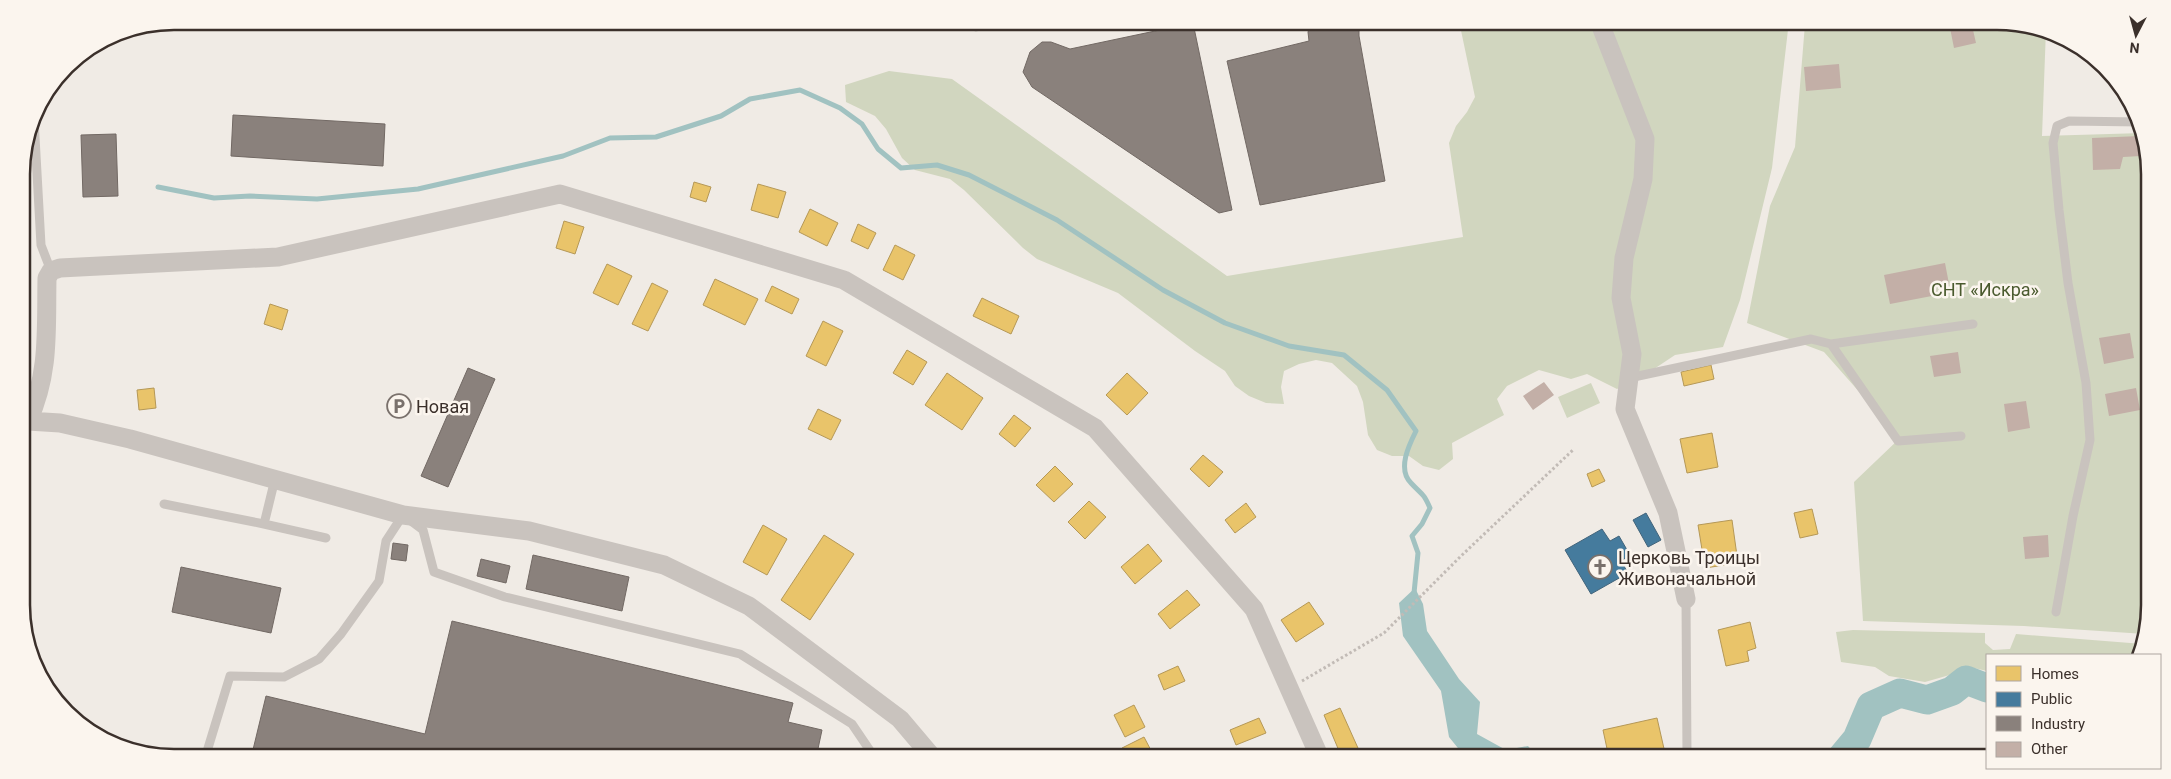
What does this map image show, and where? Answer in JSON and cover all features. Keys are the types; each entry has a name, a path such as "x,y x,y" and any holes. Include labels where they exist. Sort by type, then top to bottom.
{"street":[{"path":"1602,30 1644,139 1644,179 1624,258 1621,298 1632,354 1625,409 1668,513 1686,599"},
{"path":"30,415 39,398 44,373 47,278 51,271 60,268 278,257 560,194 844,280 1095,428 1254,609 1316,749"},
{"path":"30,422 60,423 130,439 404,515 529,531 664,565 749,606 900,719 925,749"}],"lane":[{"path":"2056,612 2073,516 2090,440 2086,383 2068,283 2059,210 2054,143 2057,126 2069,121 2131,122"},
{"path":"35,137 41,245 51,271"},
{"path":"1629,378 1811,339 1831,344 1973,324"},
{"path":"1831,344 1898,441 1961,436"},
{"path":"264,524 276,479"},
{"path":"164,504 326,538"},
{"path":"208,749 230,676 284,677 319,659 341,634 379,581 386,541 404,515 423,530 434,572 505,597 740,654 852,724 870,749"},
{"path":"1686,599 1687,749"}],"path":[{"path":"1289,688 1384,633 1574,449"}],"green space":[{"path":"1461,30 1788,30 1772,168 1740,300 1723,347 1675,355 1645,375 1617,389 1587,374 1571,379 1539,370 1507,386 1497,399 1504,415 1452,443 1453,459 1439,470 1423,466 1409,456 1392,456 1377,450 1368,435 1363,402 1357,386 1332,363 1316,360 1299,364 1284,371 1281,387 1284,404 1266,403 1249,396 1235,386 1225,371 1195,351 1118,293 1037,259 950,179 915,170 902,158 886,129 875,116 846,102 845,85 889,71 952,79 1227,276 1463,237 1449,143 1456,126 1467,112 1475,97"},
{"name":"СНТ «Искра»","path":"1805,30 1997,30 2016,31 2034,35 2046,39 2042,136 2135,133 2140,155 2141,174 2141,605 2138,634 2024,626 1863,621 1854,482 1900,438 1824,352 1747,323 1770,206 1795,147"},
{"path":"1591,383 1600,403 1567,418 1558,397"},
{"path":"1853,630 1985,633 1985,643 1993,650 2010,649 2016,634 2136,643 2132,654 1986,654 1986,671 1974,668 1925,682 1889,676 1875,667 1841,662 1836,632"}],"water":[{"path":"1415,588 1423,604 1427,631 1459,679 1480,702 1477,734 1504,749 1459,749 1449,737 1441,691 1403,636 1399,603"},
{"path":"1528,746 1531,749 1512,749"}],"building: Homes":[{"path":"694,182 711,187 706,202 690,197"},
{"path":"758,184 786,192 778,218 751,210"},
{"path":"810,209 838,223 827,246 799,232"},
{"path":"564,221 584,227 575,254 556,248"},
{"path":"858,224 876,233 868,249 851,241"},
{"path":"895,245 915,255 903,280 883,270"},
{"path":"607,264 632,276 618,305 593,293"},
{"path":"715,279 758,299 745,325 703,305"},
{"path":"652,283 668,291 648,331 632,324"},
{"path":"772,286 799,299 792,314 765,301"},
{"path":"982,298 1019,316 1011,334 973,316"},
{"path":"270,304 288,310 282,330 264,324"},
{"path":"823,321 843,331 826,366 806,356"},
{"path":"907,350 927,362 913,385 893,373"},
{"path":"1711,365 1714,379 1684,386 1681,372"},
{"path":"947,373 983,398 962,430 925,405"},
{"path":"1127,373 1148,393 1127,415 1106,395"},
{"path":"154,388 156,408 139,410 137,390"},
{"path":"818,409 841,420 831,440 808,429"},
{"path":"1014,415 1031,428 1015,447 999,434"},
{"path":"1712,433 1718,467 1687,473 1680,439"},
{"path":"1203,455 1223,472 1209,487 1190,469"},
{"path":"1055,466 1073,484 1054,502 1036,485"},
{"path":"1599,469 1605,481 1592,487 1587,474"},
{"path":"1089,501 1106,517 1085,539 1068,522"},
{"path":"1246,503 1256,517 1235,533 1225,520"},
{"path":"1812,509 1818,534 1800,538 1794,513"},
{"path":"1732,520 1738,563 1705,568 1698,525"},
{"path":"763,525 787,539 767,575 743,562"},
{"path":"824,535 854,554 810,620 781,600"},
{"path":"1148,544 1162,561 1135,584 1121,567"},
{"path":"1187,590 1200,605 1170,629 1158,614"},
{"path":"1309,602 1324,624 1296,642 1281,620"},
{"path":"1750,622 1756,648 1747,651 1749,661 1726,666 1718,630"},
{"path":"1178,666 1185,681 1164,690 1158,675"},
{"path":"1134,705 1145,727 1125,737 1114,715"},
{"path":"1340,708 1358,749 1338,749 1324,715"},
{"path":"1259,718 1266,733 1236,745 1230,730"},
{"path":"1657,718 1664,749 1607,749 1603,730"},
{"path":"1144,737 1150,749 1122,749"}],"building: Public":[{"path":"1646,513 1661,540 1648,547 1633,520"},
{"name":"Церковь Троицы Живоначальной","path":"1602,529 1610,541 1619,536 1630,555 1621,561 1628,573 1591,594 1565,550"}],"building: Industry":[{"path":"1160,30 1194,30 1232,210 1219,213 1032,87 1023,72 1030,52 1042,42 1051,42 1070,49"},
{"path":"1309,30 1359,30 1385,181 1260,205 1227,61 1309,41"},
{"path":"233,115 385,124 383,166 231,156"},
{"path":"116,134 118,196 83,197 81,135"},
{"path":"468,368 495,379 448,487 421,476"},
{"path":"393,543 408,545 406,561 391,559"},
{"path":"533,555 629,577 622,611 526,589"},
{"path":"481,559 510,566 506,583 477,576"},
{"path":"181,567 281,588 271,633 172,612"},
{"path":"452,621 793,703 788,722 822,730 818,749 253,749 266,696 425,734"}],"building: Other":[{"path":"1950,30 1973,30 1976,43 1954,48"},
{"path":"1839,64 1841,88 1806,91 1804,67"},
{"path":"2136,136 2140,156 2123,157 2120,169 2093,170 2092,138"},
{"path":"1945,263 1949,284 1936,287 1937,295 1890,304 1884,275"},
{"path":"2130,333 2134,358 2104,364 2099,338"},
{"path":"1958,352 1961,373 1934,377 1930,356"},
{"path":"1544,382 1554,395 1533,410 1523,396"},
{"path":"2136,388 2140,410 2109,416 2105,394"},
{"path":"2026,401 2030,428 2008,432 2004,404"},
{"path":"2048,535 2049,557 2025,559 2023,537"}],"waterway":[{"path":"158,187 214,198 250,196 317,199 418,189 563,156 610,138 656,137 721,116 750,99 800,90 840,108 862,124 878,149 901,168 937,165 969,175 1057,220 1163,290 1225,323 1289,346 1344,355 1387,390 1416,431 1406,457 1405,471 1411,483 1424,496 1430,508 1422,524 1412,536 1418,553 1414,593"},
{"path":"1849,749 1857,739 1871,706 1900,693 1927,700 1952,691 1966,680 1986,688"}],"place":[{"name":"Новая","path":"399,406"},
{"name":"Церковь Троицы Живоначальной","path":"1600,567"}]}
